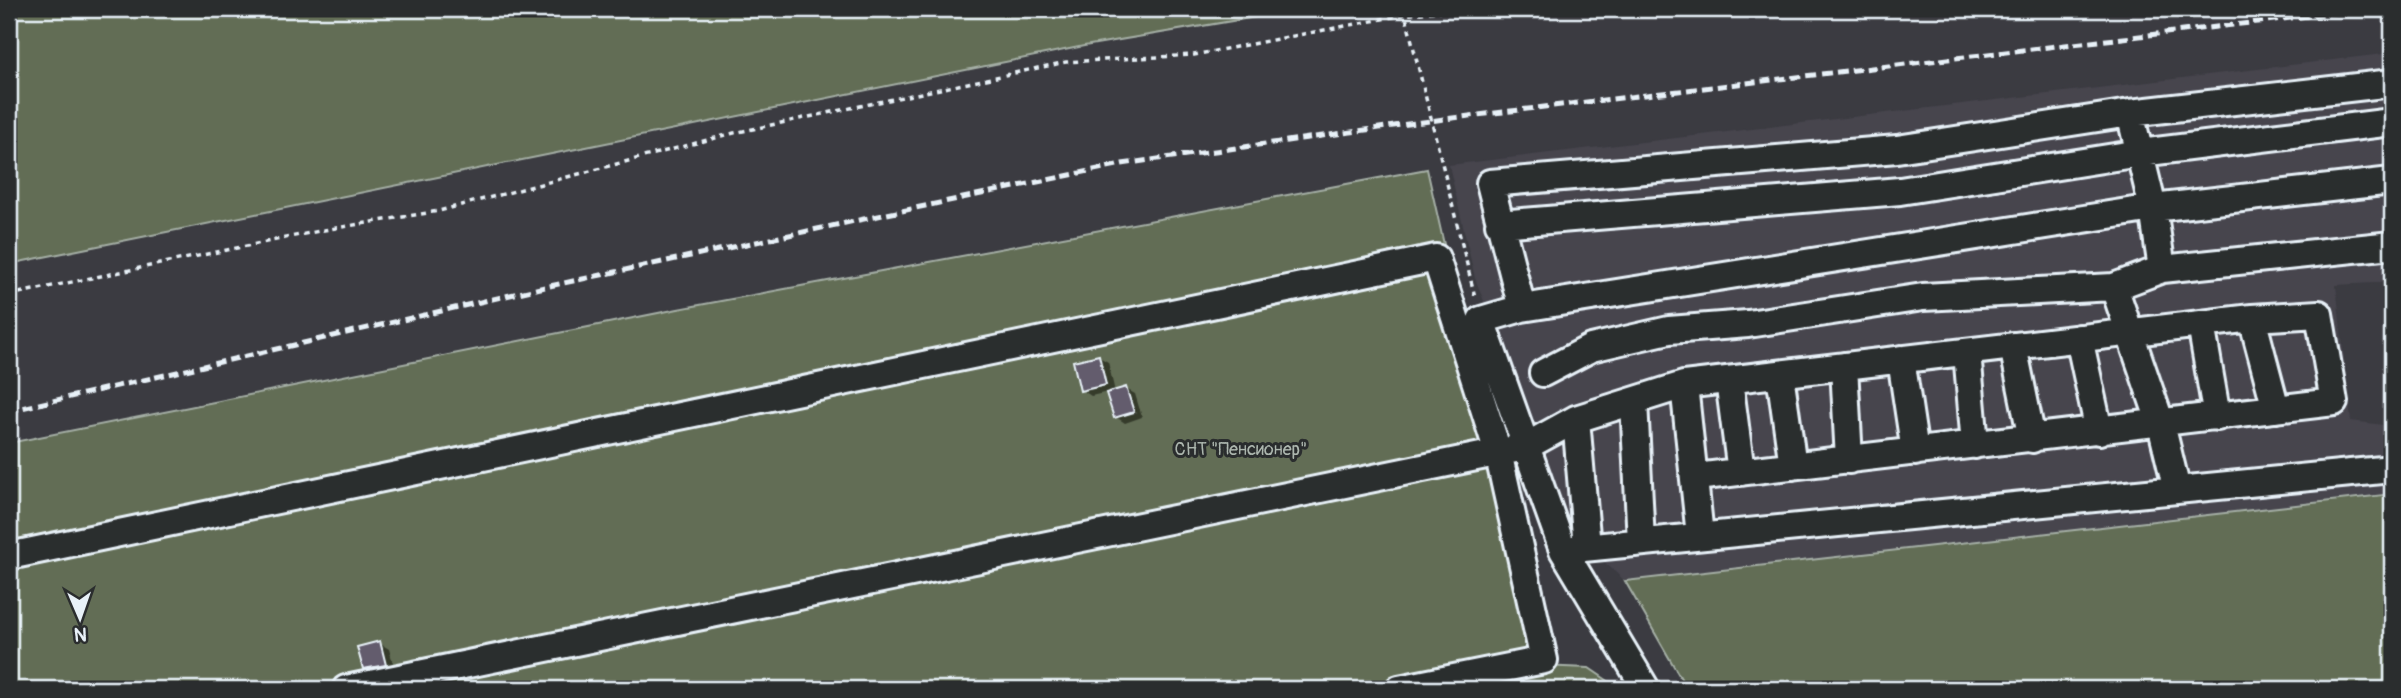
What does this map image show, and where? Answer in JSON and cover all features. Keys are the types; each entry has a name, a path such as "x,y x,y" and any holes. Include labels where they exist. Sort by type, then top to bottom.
{"street":[{"path":"1522,308 1490,183 1897,149 2130,113 2392,83"},
{"path":"2130,113 2153,208 2162,269"},
{"path":"1499,224 1900,191 2140,153 2392,122"},
{"path":"1646,689 1525,447 1481,320 1522,308 2153,208 2392,181"},
{"path":"1543,373 1591,348 1669,330 1748,324 1923,297 2114,287 2162,269 2392,245"},
{"path":"9,556 1436,258 1498,452 1544,660 1399,689"},
{"path":"2114,287 2132,332 2161,424 2177,490"},
{"path":"346,689 1525,447 1576,419 1684,385 2252,318 2319,314 2334,402 1696,477"},
{"path":"2252,318 2276,409"},
{"path":"2201,324 2217,417"},
{"path":"2079,338 2099,431"},
{"path":"2013,346 2032,439"},
{"path":"1967,352 1975,445"},
{"path":"1901,359 1915,452"},
{"path":"1844,366 1849,460"},
{"path":"1780,374 1793,466"},
{"path":"1729,380 1741,472"},
{"path":"1684,385 1696,477 1700,536"},
{"path":"1634,401 1641,542"},
{"path":"1575,548 1576,419"},
{"path":"1575,548 2392,469"}],"path":[{"path":"1404,9 1481,320"},
{"path":"9,295 324,230 439,211 734,133 1066,62 1194,55 1404,15 1458,9"}],"shaded area":[{"path":"2392,53 2392,282 2336,285 2351,421 2392,426 2392,494 1625,581 1575,535 1475,278 1449,165"}],"green space":[{"path":"9,9 1303,9 1084,46 9,264"},
{"name":"СНТ \"Пенсионер\"","path":"1427,169 1539,666 1589,668 1620,689 9,689 9,443 678,309"},
{"path":"2392,494 2392,689 1687,689 1625,581"}],"building":[{"path":"1099,355 1106,385 1080,391 1073,361"},
{"path":"1126,387 1134,412 1114,418 1106,393"},
{"path":"380,641 386,665 363,669 357,647"}],"railway":[{"path":"9,411 545,287 1122,164 1444,119 2367,9"}]}
